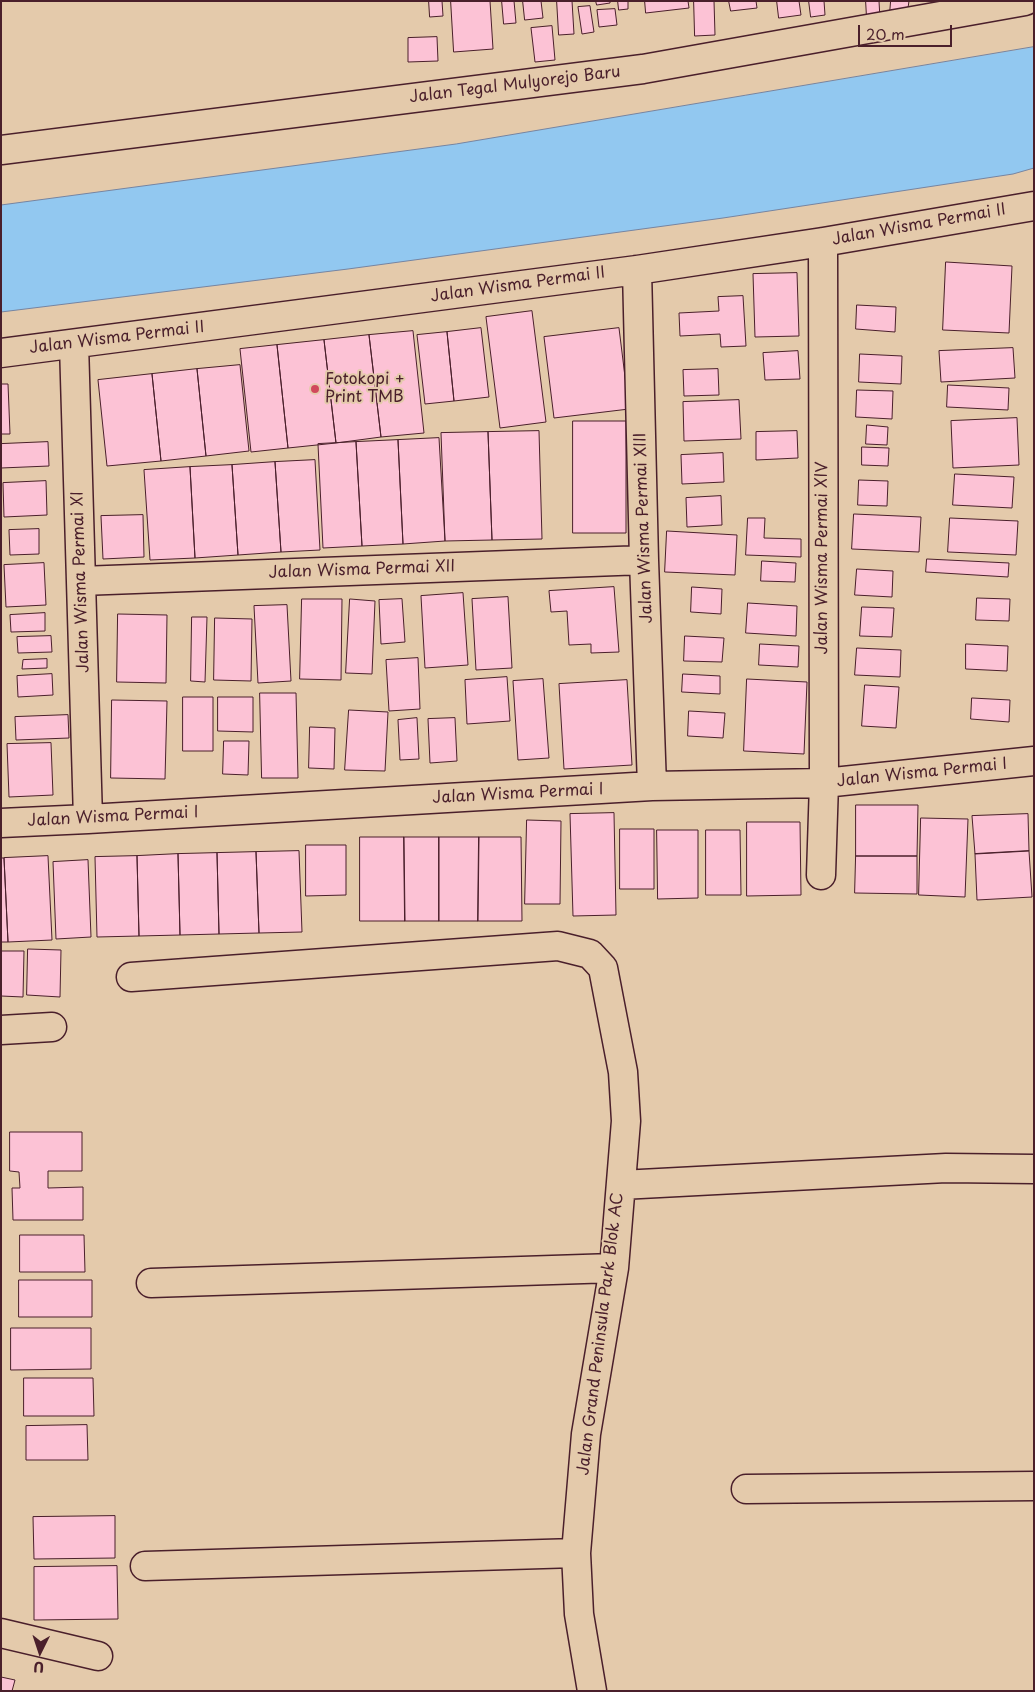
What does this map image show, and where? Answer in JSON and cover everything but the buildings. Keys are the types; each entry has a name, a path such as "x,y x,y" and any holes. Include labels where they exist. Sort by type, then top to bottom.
{"street":[{"name":"Jalan Tegal Mulyorejo Baru","path":"1,150 643,69 1026,1"},
{"name":"Jalan Wisma Permai II","path":"1,353 637,270 823,242 1034,206"},
{"name":"Jalan Wisma Permai XIV","path":"821,875 824,783 823,242"},
{"name":"Jalan Wisma Permai XIII","path":"637,270 652,786"},
{"name":"Jalan Wisma Permai XI","path":"74,344 88,819"},
{"name":"Jalan Wisma Permai XII","path":"81,581 644,560"},
{"name":"Jalan Wisma Permai I","path":"1,823 652,786 824,783 1034,761"},
{"name":"Jalan Grand Peninsula Park Blok AC","path":"131,977 558,946 590,954 603,968 623,1072 626,1121 614,1268 586,1434 576,1553 579,1614 592,1691"},
{"path":"1,1030 52,1027"},
{"path":"621,1185 946,1168 1034,1169"},
{"path":"151,1284 614,1268"},
{"path":"746,1489 1034,1486"},
{"path":"145,1566 576,1553"},
{"path":"1,1633 98,1656"}],"water":[{"path":"1034,47 1034,168 1013,174 723,218 348,269 1,312 1,205 456,144"}],"place":[{"name":"Fotokopi + Print TMB","path":"315,389"}]}
